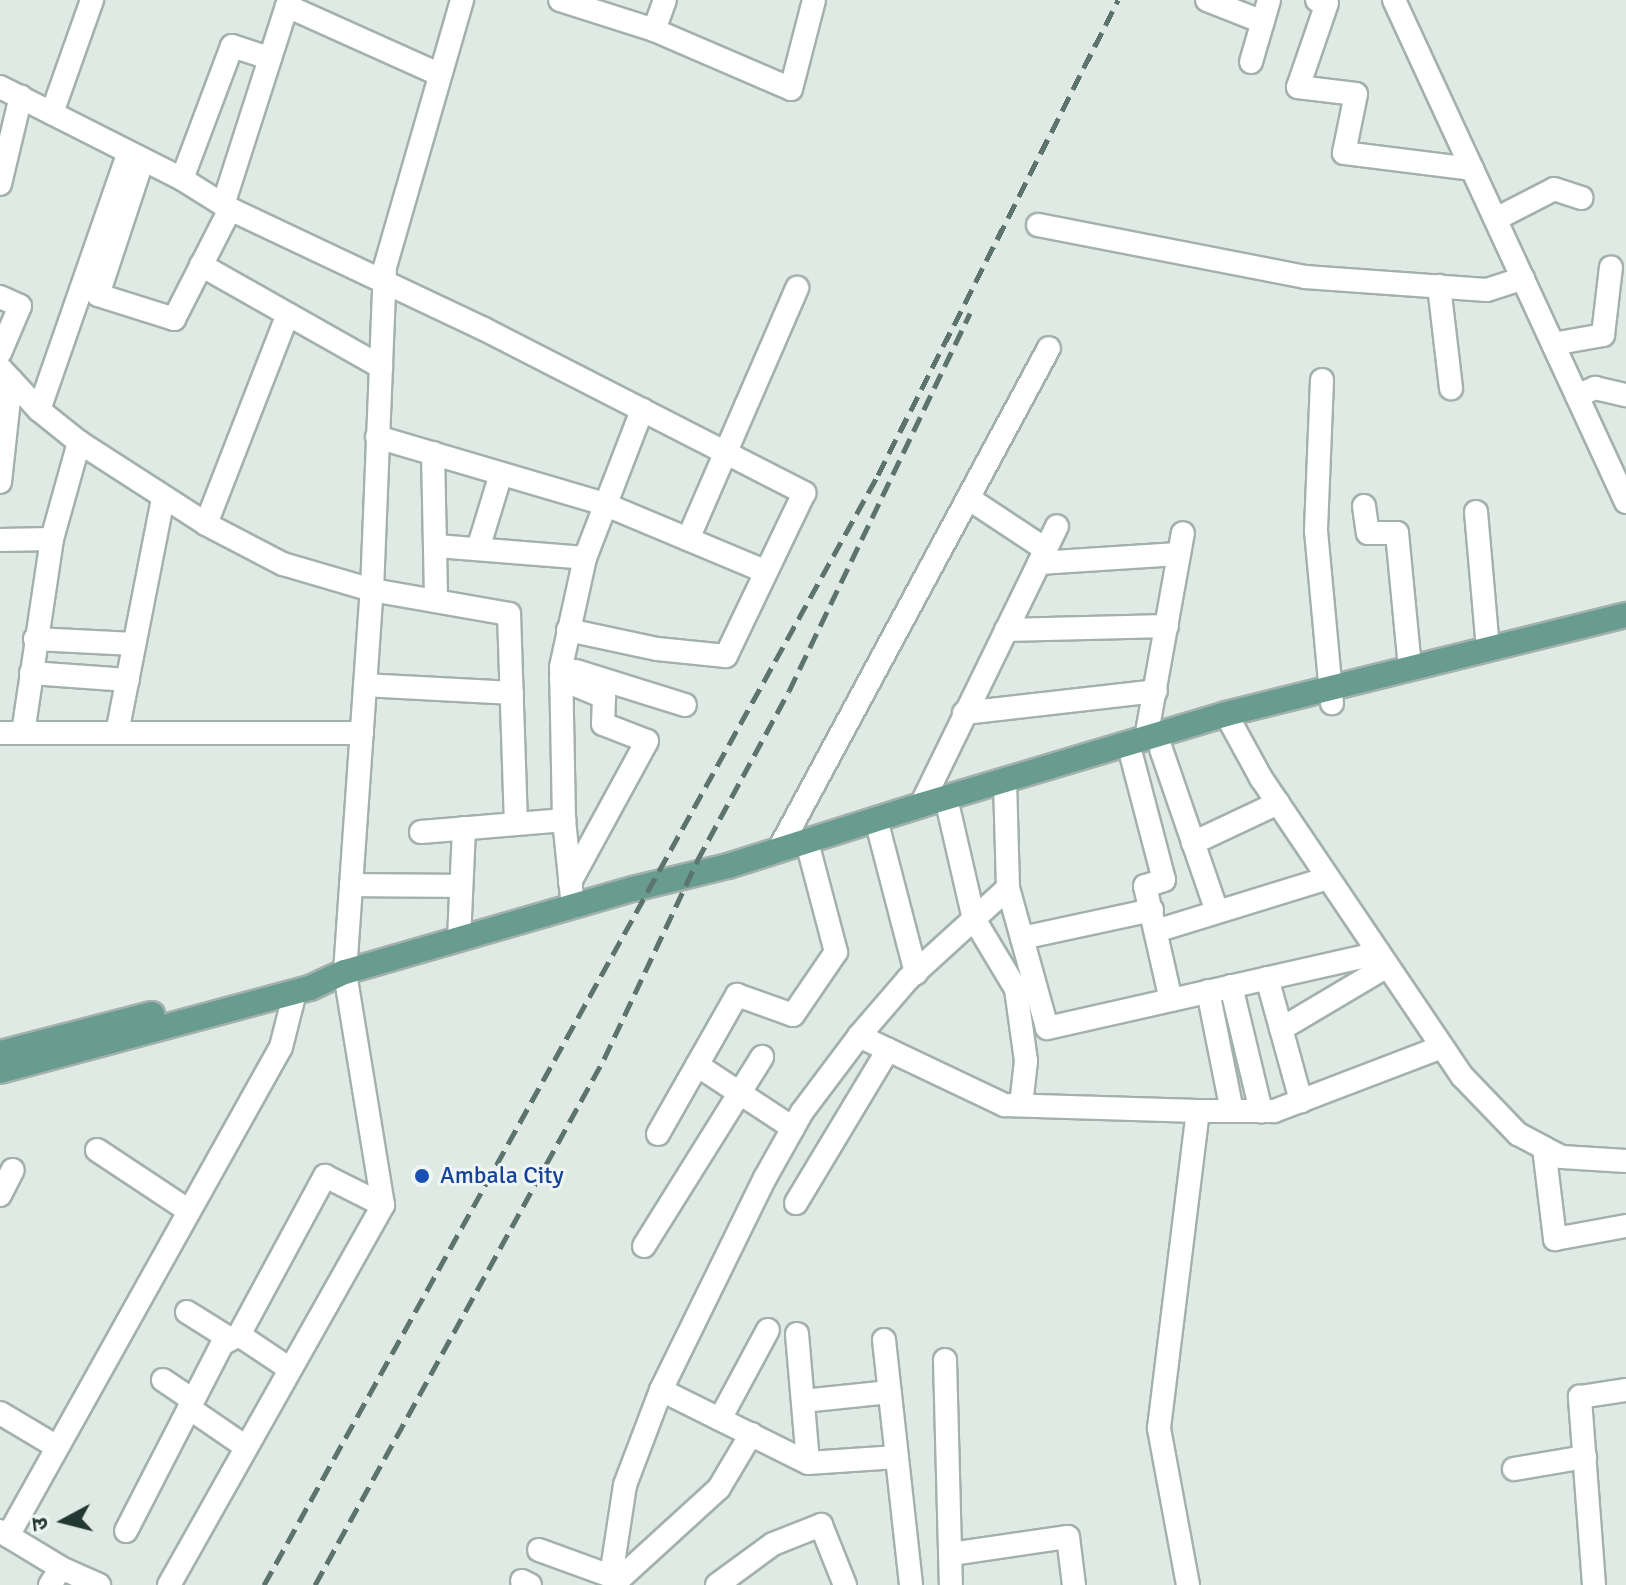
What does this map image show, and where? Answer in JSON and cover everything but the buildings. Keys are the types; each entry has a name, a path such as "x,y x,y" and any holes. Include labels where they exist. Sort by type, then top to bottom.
{"main road":[{"path":"1332,695 1410,668 1626,615"},
{"path":"0,1071 295,992 345,972 778,851 921,805 1006,787 1332,695 1626,631"},
{"path":"811,840 949,811 1006,787"},
{"path":"0,1053 256,986 307,975 345,972"}],"street":[{"path":"52,113 92,0"},
{"path":"169,1585 383,1205 345,972 372,590 385,267 438,74 462,0"},
{"path":"560,0 654,30 791,89 814,0"},
{"path":"654,30 665,0"},
{"path":"1207,0 1266,11 1251,62"},
{"path":"1317,0 1327,3 1298,87 1356,94 1344,153 1472,169"},
{"path":"1394,0 1626,502"},
{"path":"135,158 98,295 174,319 226,207 287,6 438,74"},
{"path":"182,179 232,46 270,58"},
{"path":"0,87 135,158 182,179 226,207 642,410 804,493 764,571 726,656 657,649 568,630"},
{"path":"0,184 21,96"},
{"path":"39,410 135,158"},
{"path":"1496,219 1554,189 1582,198"},
{"path":"1038,225 1305,277 1487,290 1523,278"},
{"path":"201,265 381,367"},
{"path":"1553,344 1603,335 1611,267"},
{"path":"1439,286 1451,388"},
{"path":"688,539 797,288"},
{"path":"0,297 20,306 0,353"},
{"path":"206,524 288,314"},
{"path":"778,851 1049,348"},
{"path":"6,374 39,410 79,442 206,524 283,564 372,590 509,614 516,824"},
{"path":"0,482 6,374"},
{"path":"1322,380 1316,531 1332,695"},
{"path":"1577,396 1595,388 1626,395"},
{"path":"573,907 564,820 561,673 585,558 642,410"},
{"path":"377,437 604,504 764,571"},
{"path":"23,733 52,539 79,442"},
{"path":"433,453 436,601"},
{"path":"478,549 501,474"},
{"path":"117,733 163,498"},
{"path":"968,498 1042,556 1180,544 1146,748 1164,880 1145,886 1171,1000"},
{"path":"1364,506 1368,533 1397,533 1410,668"},
{"path":"1476,512 1488,648"},
{"path":"921,805 1057,526"},
{"path":"0,540 52,539"},
{"path":"437,546 585,558"},
{"path":"1006,630 1167,626"},
{"path":"35,639 134,644"},
{"path":"31,673 128,680"},
{"path":"561,673 685,705"},
{"path":"561,673 604,697 603,724 647,741 570,882"},
{"path":"365,685 512,693"},
{"path":"964,713 1156,691"},
{"path":"1230,722 1278,803 1462,1076 1518,1134 1544,1148 1562,1157 1626,1161"},
{"path":"0,733 362,733"},
{"path":"1146,748 1193,843 1217,912"},
{"path":"1006,787 1008,888 1047,1028 1267,978 1383,959"},
{"path":"1193,843 1278,803"},
{"path":"949,811 974,919 1016,989 1026,1061 1021,1105"},
{"path":"421,832 564,820"},
{"path":"878,827 916,973"},
{"path":"459,939 464,828"},
{"path":"658,1134 737,995 793,1015 836,952 811,840"},
{"path":"1022,938 1217,912 1328,878"},
{"path":"351,885 461,886"},
{"path":"614,1582 625,1485 661,1390 793,1128 859,1036 916,973 1008,888"},
{"path":"1281,1029 1383,959"},
{"path":"1267,978 1301,1101"},
{"path":"1231,986 1261,1111"},
{"path":"1208,991 1232,1111"},
{"path":"99,1585 56,1576 4,1533 57,1447 281,1047 295,992"},
{"path":"859,1036 1004,1105 1198,1111 1274,1111 1442,1047"},
{"path":"796,1203 888,1050"},
{"path":"644,1246 762,1057"},
{"path":"697,1065 793,1128"},
{"path":"1188,1585 1159,1428 1198,1111"},
{"path":"1544,1148 1555,1239 1626,1226"},
{"path":"97,1150 189,1211"},
{"path":"0,1195 13,1170"},
{"path":"126,1531 222,1344 235,1337 325,1176 383,1205"},
{"path":"187,1312 290,1369"},
{"path":"720,1419 768,1330"},
{"path":"797,1334 808,1463"},
{"path":"884,1340 911,1585"},
{"path":"945,1360 951,1585"},
{"path":"163,1380 246,1447"},
{"path":"661,1390 808,1463 897,1457"},
{"path":"1594,1585 1580,1397 1626,1390"},
{"path":"803,1401 890,1392"},
{"path":"0,1413 57,1447"},
{"path":"614,1582 719,1488 751,1434"},
{"path":"1514,1469 1585,1457"},
{"path":"717,1585 773,1544 821,1525 845,1585"},
{"path":"951,1554 1068,1537 1074,1585"},
{"path":"539,1550 614,1582"}],"railway":[{"path":"264,1585 878,475 1118,0"},
{"path":"315,1585 604,1059 697,861 789,691 970,313"}],"place":[{"name":"Ambala City","path":"422,1176"}]}
